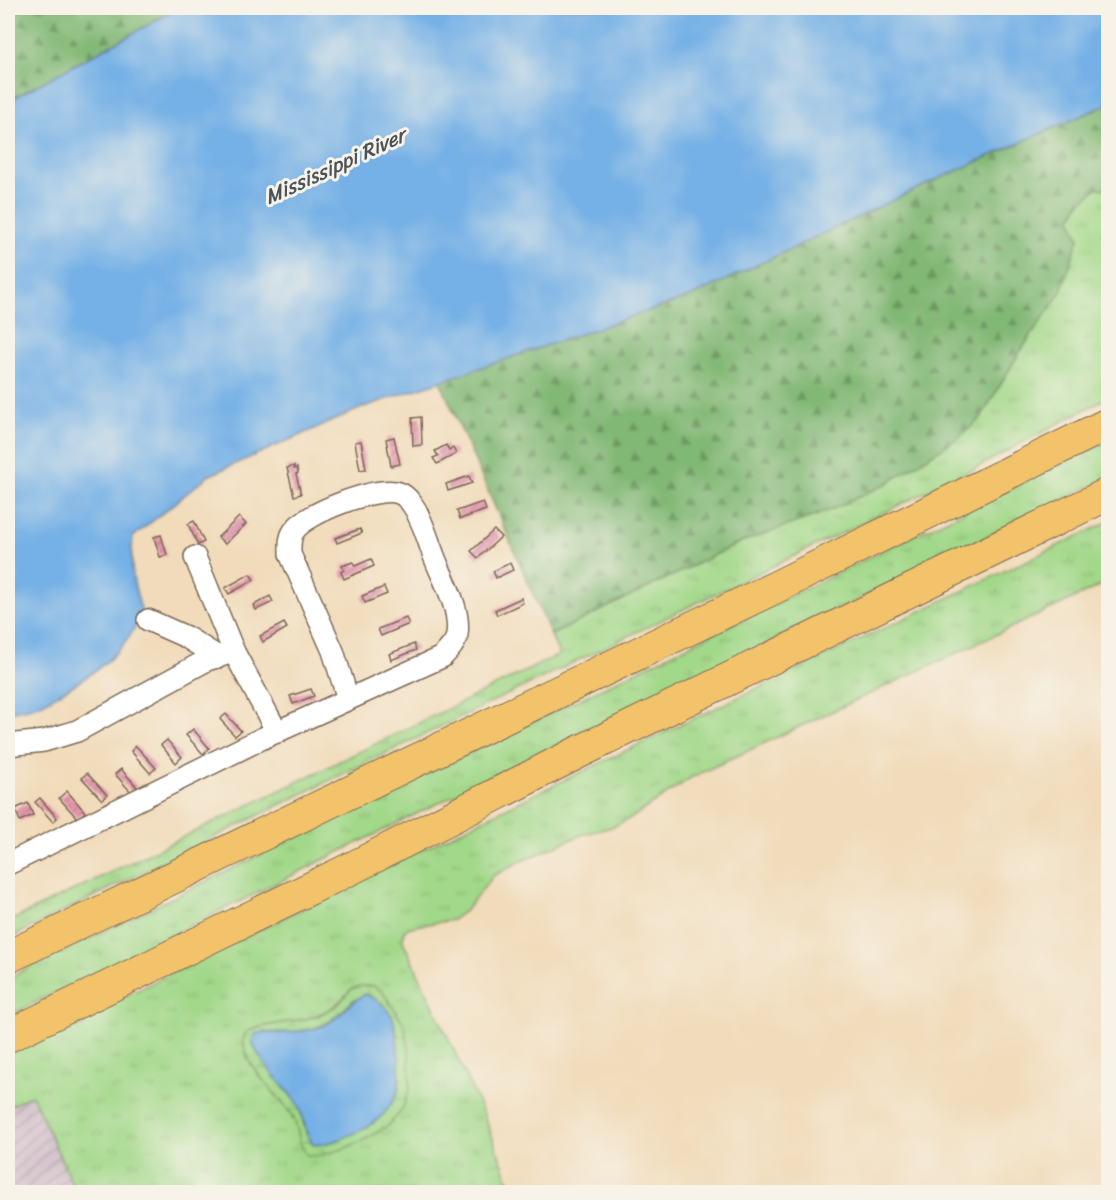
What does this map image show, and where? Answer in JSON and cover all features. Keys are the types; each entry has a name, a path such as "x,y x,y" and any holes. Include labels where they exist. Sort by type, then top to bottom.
{"highway":[{"path":"1021,466 1108,416"},
{"path":"8,957 772,589 1108,424"},
{"path":"8,1036 356,867 587,748 1108,494"},
{"path":"1047,524 1108,501"}],"lane":[{"path":"8,864 278,732 442,657 457,637 458,624 454,607 419,516 408,500 398,492 368,496 333,505 315,513 302,521 290,541 290,554 333,651 348,699"},
{"path":"195,557 226,654 278,732"},
{"path":"148,620 226,654"},
{"path":"8,746 44,741 77,731 207,660 226,654"}],"shaded area":[{"path":"32,1095 76,1192 8,1192 8,1107"}],"green space":[{"path":"8,8 179,8 8,101"},
{"path":"1108,104 1108,189 1097,188 1080,203 1071,218 1079,238 1061,292 1018,355 980,419 961,436 886,484 833,509 739,543 551,635 440,381 690,297 942,177"},
{"path":"1097,188 1108,189 1108,397 972,470 320,785 8,939 8,922 559,655 551,635 739,543 833,509 886,484 980,419 1018,355 1079,238 1071,218 1080,203"},
{"path":"1108,441 1108,478 485,780 8,1016 8,978"},
{"path":"1108,522 1108,582 692,777 631,818 612,827 581,835 519,862 493,876 466,910 452,920 410,927 404,931 403,941 484,1115 513,1192 76,1192 32,1095 8,1107 8,1054 539,792","holes":["352,989 301,1145 298,1128 292,1115 247,1058 251,1030 317,1015 328,1010"]},
{"path":"374,986 382,991 403,1022 409,1047 410,1088 402,1110 389,1125 346,1148 319,1156 307,1155 292,1115 261,1078 247,1057 244,1035 251,1030 270,1025 316,1017 338,1005 351,989","holes":["355,999 306,1133 298,1104 273,1075 263,1032 319,1027 333,1019"]}],"water":[{"name":"Mississippi River","path":"179,8 1108,8 1108,104 942,177 690,297 364,407 208,476 133,537 131,557 133,575 142,612 136,626 119,649 98,669 45,702 8,712 8,101"},
{"path":"365,994 382,1004 393,1019 398,1050 398,1090 387,1110 364,1128 343,1138 314,1145 296,1102 266,1066 252,1041 256,1033 292,1032 323,1026"}],"building":[{"path":"421,417 422,445 413,446 412,418"},
{"path":"394,437 400,464 391,466 386,439"},
{"path":"361,441 366,469 360,470 355,442"},
{"path":"446,445 449,450 453,448 456,454 437,464 433,458 438,456 435,451"},
{"path":"294,466 294,469 297,468 298,473 296,474 301,494 294,496 287,468"},
{"path":"469,476 472,483 448,491 446,484"},
{"path":"483,502 486,510 460,519 457,511"},
{"path":"239,517 246,524 225,544 218,537"},
{"path":"194,521 204,542 198,545 188,524"},
{"path":"360,529 362,533 337,543 335,538"},
{"path":"494,530 501,537 478,558 471,551"},
{"path":"161,535 167,555 160,557 154,537"},
{"path":"371,559 374,566 344,579 341,572 344,570 342,566 353,562 355,566"},
{"path":"510,563 513,570 496,578 493,571"},
{"path":"250,574 254,580 229,594 225,588"},
{"path":"384,587 387,594 365,603 362,596"},
{"path":"270,596 273,602 256,610 254,605"},
{"path":"521,598 523,603 497,615 495,610"},
{"path":"406,618 409,624 381,636 378,629"},
{"path":"284,623 287,628 263,642 260,636"},
{"path":"414,644 416,650 391,660 389,654"},
{"path":"311,689 314,696 293,704 290,696"},
{"path":"226,714 241,731 235,736 220,719"},
{"path":"193,729 209,748 203,754 186,735"},
{"path":"167,740 182,757 176,763 161,745"},
{"path":"136,746 156,768 150,773 131,751"},
{"path":"121,769 137,787 131,792 115,774"},
{"path":"87,773 107,795 102,800 82,778"},
{"path":"67,791 85,812 78,819 59,798"},
{"path":"40,798 57,818 53,822 35,802"},
{"path":"28,803 33,815 20,821 15,809"}]}
